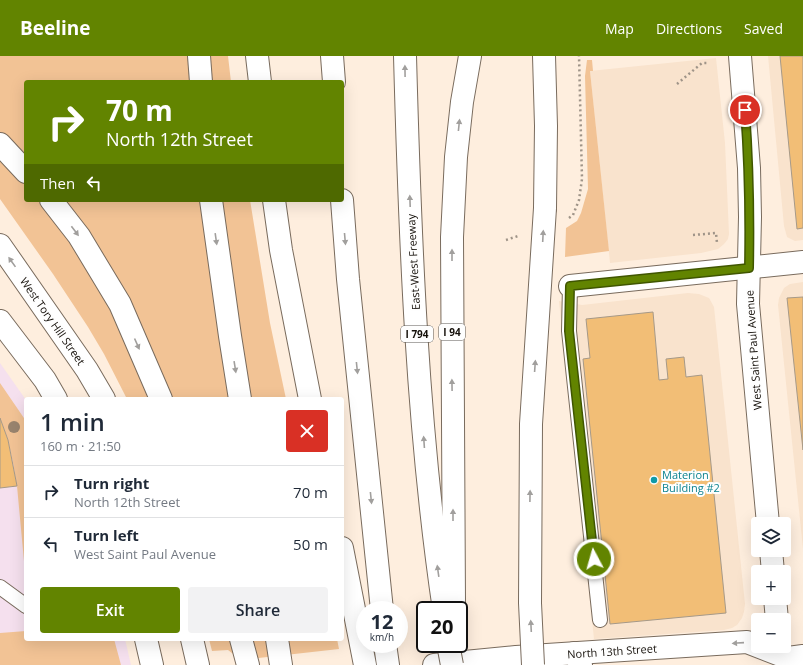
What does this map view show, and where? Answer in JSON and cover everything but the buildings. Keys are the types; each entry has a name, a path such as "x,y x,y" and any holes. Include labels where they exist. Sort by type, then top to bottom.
{"main road":[{"path":"199,56 201,80"},
{"path":"257,56 260,80"},
{"path":"332,56 334,80"},
{"name":"East-West Freeway","path":"405,56 414,285 424,444 435,554 443,601"},
{"name":"I 94","path":"454,601 452,237 456,157 462,102 470,56"},
{"path":"533,665 530,603 531,424 545,208 546,126 544,56"},
{"name":"West Saint Paul Avenue","path":"740,56 749,168 750,217 748,304 767,517"},
{"path":"0,144 24,170"},
{"path":"53,202 79,236 120,304 160,397"},
{"path":"211,202 240,397"},
{"path":"274,202 281,250 301,361 310,397"},
{"path":"342,202 381,601"},
{"name":"West Tory Hill Street","path":"0,245 87,370 103,397"},
{"path":"570,286 803,262"},
{"path":"0,321 45,380 55,397"},
{"path":"344,558 365,665"},
{"path":"146,641 152,665"},
{"path":"192,641 198,665"},
{"path":"242,641 248,665"},
{"path":"277,641 281,665"},
{"name":"North 13th Street","path":"434,665 578,659 747,642 789,657"},
{"path":"387,653 388,665"},
{"path":"450,653 453,665"},
{"path":"453,665 454,653"}],"lane":[{"path":"570,286 569,331 600,620"},
{"path":"0,587 24,605"}],"path":[{"path":"568,218 572,215 579,200 582,179 579,56"},
{"path":"677,84 702,64 707,63"},
{"path":"693,235 716,233 717,243"},
{"path":"506,240 518,236"}],"shaded area":[{"path":"0,56 228,56 231,80 24,80 24,202 250,202 270,323 286,397 126,397 88,327 0,199"},
{"path":"768,56 803,56 803,240 795,241 787,237 784,226"},
{"path":"716,58 725,143 728,239 718,249 701,253 610,263 590,71"},
{"path":"587,60 592,60 593,71 590,71 609,251 565,257 566,228 577,221 588,189 585,76"},
{"path":"803,282 803,549 778,305 779,298 784,288 790,284"},
{"name":"Materion Building #2","path":"688,293 699,294 709,298 714,307 745,604 744,612 737,625 724,630 594,639 559,301 582,305"},
{"path":"0,363 24,397 24,641 125,641 131,665 0,665"},
{"path":"0,383 24,418 24,561 17,486 8,440 0,418"},
{"path":"24,631 24,641 115,641 121,665 0,665 0,633"},
{"path":"210,641 337,641 339,649 241,660 228,650 212,651"}],"place":[{"name":"Materion Building #2","path":"654,480"}],"route":[{"path":"594,559 569,331 570,286 749,268 749,168 745,110"}]}
